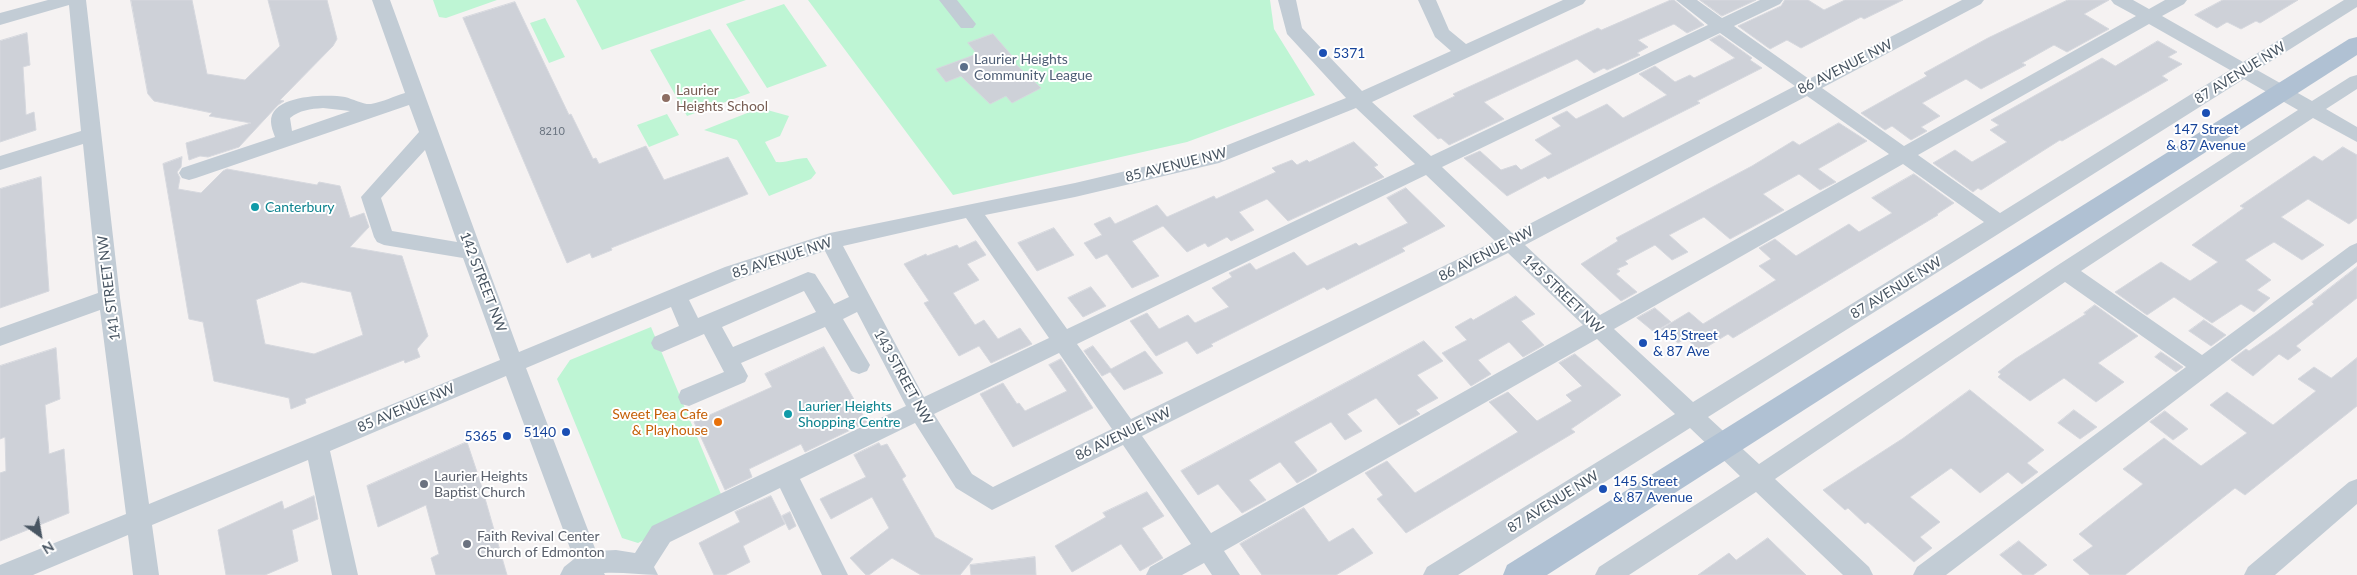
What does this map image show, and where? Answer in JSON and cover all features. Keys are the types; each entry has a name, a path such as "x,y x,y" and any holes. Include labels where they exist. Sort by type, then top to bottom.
{"main road":[{"path":"1519,575 2280,90 2357,44"}],"street":[{"path":"0,19 68,0"},
{"name":"141 STREET NW","path":"77,0 109,298 140,518 146,575"},
{"name":"142 STREET NW","path":"381,0 514,362 584,571 616,562 643,571"},
{"path":"948,0 968,24"},
{"name":"145 STREET NW","path":"1287,0 1293,30 1359,100 1860,575"},
{"path":"1427,0 1441,33 1463,51"},
{"name":"85 AVENUE NW","path":"5,575 318,446 514,362 732,274 830,241 971,210 1075,190 1220,156 1359,100 1577,0"},
{"path":"1685,0 2000,223"},
{"path":"643,571 661,534 1774,0"},
{"name":"86 AVENUE NW","path":"992,499 1510,243 1975,0"},
{"path":"2120,0 2357,135"},
{"path":"1159,575 2178,0"},
{"name":"87 AVENUE NW","path":"1436,575 2356,0"},
{"path":"1608,575 1758,478 2065,271 2357,81"},
{"path":"189,173 415,96"},
{"path":"285,140 280,116 292,107 314,103 340,102 362,108 368,112"},
{"path":"429,133 371,197 384,237 472,252"},
{"path":"0,163 92,134"},
{"path":"971,210 1227,575"},
{"name":"143 STREET NW","path":"830,241 920,409 964,481 992,499"},
{"path":"1926,575 2201,366 2357,251"},
{"path":"2065,271 2201,366"},
{"path":"662,343 808,280 859,365"},
{"path":"677,297 728,359 737,376 689,397"},
{"path":"0,337 109,298"},
{"path":"728,359 862,301"},
{"path":"318,446 345,575"},
{"path":"785,474 836,575"},
{"path":"2267,572 2357,489"}],"green space":[{"path":"433,0 497,0 446,18 439,17"},
{"path":"576,0 746,0 602,50"},
{"path":"808,0 1270,0 1274,29 1315,95 1187,142 953,195"},
{"path":"784,4 827,66 767,88 726,24"},
{"path":"545,18 565,57 549,63 530,23"},
{"path":"710,29 750,93 687,116 650,50"},
{"path":"760,108 789,116 780,136 765,142 776,162 807,158 816,173 811,179 769,196 737,140 704,130"},
{"path":"667,114 679,135 649,147 637,125"},
{"path":"651,327 723,499 638,543 622,538 557,379 570,360"}],"building":[{"path":"131,0 192,0 207,74 245,80 280,46 268,0 327,0 337,39 333,46 280,100 284,101 239,147 208,157 200,156 189,160 186,143 251,123 209,116 212,113 154,101 148,94"},
{"path":"1674,0 1704,25 1687,33 1674,24 1638,40 1648,47 1637,53 1640,55 1607,70 1604,68 1594,73 1577,59 1484,102 1504,119 1449,145 1441,138 1438,139 1413,116 1455,96 1453,94 1598,28 1601,30"},
{"path":"1700,0 1756,0 1722,16"},
{"path":"1785,0 1808,0 1824,10 1845,0 1903,0 1864,19 1861,17 1801,48 1787,40 1770,49 1738,26 1781,6"},
{"path":"2068,0 2109,0 2084,14 2109,29 2067,52 2054,45 2022,63 2026,65 1981,89 1966,79 1922,103 1940,116 1921,127 1927,131 1911,140 1892,126 1885,130 1861,113 1927,76 1924,73 1988,38"},
{"path":"2223,0 2298,0 2260,23 2256,21 2241,29 2227,22 2217,28 2195,15"},
{"path":"515,2 569,115 571,114 593,159 596,158 599,164 646,146 664,180 728,157 748,194 611,248 612,250 592,258 590,253 567,263 463,18"},
{"path":"27,33 30,65 23,67 26,115 34,112 36,130 0,142 0,41"},
{"name":"Laurier Heights Community League","path":"993,34 1012,56 1009,58 1041,88 1012,103 1006,96 990,104 961,76 946,82 936,69 977,54 968,43"},
{"path":"1720,35 1752,58 1750,60 1762,68 1697,101 1700,103 1548,179 1545,176 1507,196 1464,158 1480,151 1501,170 1516,165 1521,170 1552,154 1535,140 1561,126 1552,118 1567,111 1576,119 1607,104 1623,118 1667,95 1639,74 1655,66 1675,82 1690,75 1694,78 1735,58 1710,40"},
{"path":"2158,41 2177,52 2168,57 2182,64 2162,76 2168,80 2062,141 2060,140 1981,190 1978,188 1973,192 1933,163 1955,150 1972,162 2007,142 1990,130 1999,125 1991,120 2102,58 2115,66"},
{"path":"1839,123 1867,141 1818,169 1836,182 1820,190 1799,174 1763,194 1784,210 1730,239 1704,217 1669,235 1688,252 1672,260 1655,245 1625,261 1628,264 1617,269 1620,271 1616,274 1637,292 1621,301 1581,264 1618,241 1616,238 1752,166 1793,141 1799,145"},
{"path":"1354,142 1378,165 1374,167 1384,177 1288,221 1267,199 1239,212 1254,230 1231,241 1227,237 1208,247 1205,243 1187,252 1163,226 1132,241 1159,276 1132,288 1107,254 1096,259 1084,243 1102,235 1094,224 1110,217 1115,224 1157,205 1167,217 1214,196 1216,199 1276,172 1272,168 1292,160 1297,165 1307,160 1309,162"},
{"path":"2343,147 2357,155 2357,218 2349,224 2308,199 2281,217 2324,245 2302,260 2274,242 2245,260 2271,280 2257,290 2270,298 2254,312 2241,304 2212,323 2174,297 2147,315 2115,292 2161,262 2190,281 2218,262 2192,245 2244,208 2240,206 2314,156 2322,161"},
{"name":"Canterbury","path":"182,157 181,167 177,172 180,178 178,189 201,193 227,169 317,185 319,182 340,186 350,218 364,213 369,227 350,247 402,256 428,336 417,349 420,357 405,363 404,360 305,399 306,403 291,409 289,398 214,381 203,322 189,319 163,164","holes":["302,282 351,292 363,335 314,354 265,344 256,300"]},
{"path":"1914,174 1954,203 1938,215 1733,338 1728,334 1700,351 1686,338 1678,343 1661,329 1689,312 1703,324 1776,280 1759,266 1771,259 1759,248 1775,239 1796,256 1849,224 1859,232 1892,213 1872,198"},
{"path":"41,177 49,291 0,308 0,189"},
{"path":"1406,188 1445,226 1402,248 1405,251 1327,290 1324,287 1211,344 1213,346 1197,354 1187,341 1156,356 1130,321 1147,313 1159,329 1188,315 1195,323 1229,307 1212,288 1232,277 1229,273 1250,263 1256,270 1294,252 1307,266 1356,243 1359,246 1408,223 1387,198"},
{"path":"1054,228 1074,255 1037,271 1018,243"},
{"path":"976,241 986,255 967,264 979,280 953,293 975,325 984,320 998,339 1020,328 1032,344 991,363 979,346 959,356 924,303 929,301 904,264 926,254 927,256 957,245 959,248"},
{"path":"2357,267 2357,298 2296,346 2301,350 2288,360 2279,354 2253,376 2231,360 2246,349 2249,351 2275,333 2314,304 2312,302"},
{"path":"1091,287 1106,306 1083,317 1068,298"},
{"path":"1516,296 1535,314 1521,321 1544,345 1523,357 1509,342 1478,360 1491,374 1471,386 1442,353 1467,340 1455,327 1471,318 1473,320"},
{"path":"2095,305 2138,336 2098,363 2124,382 2096,402 2064,378 2030,401 1998,377 2001,374 1998,372 2015,359 2086,314 2084,313"},
{"path":"1655,308 1671,322 1654,332 1637,318"},
{"path":"2204,320 2226,335 2211,346 2189,331"},
{"path":"1424,341 1443,361 1417,375 1438,398 1416,410 1420,414 1399,425 1376,398 1347,414 1362,431 1345,440 1331,422 1294,442 1317,470 1316,472 1297,483 1280,462 1249,480 1266,500 1242,513 1218,484 1198,495 1181,471"},
{"path":"1093,346 1111,369 1145,351 1163,373 1124,390 1110,372 1102,376 1084,351"},
{"name":"Laurier Heights Shopping Centre","path":"824,347 867,422 805,452 801,444 749,469 752,477 725,490 694,422 772,387 765,374"},
{"path":"56,348 60,399 45,405 49,454 64,449 69,513 0,541 0,473 6,471 5,437 0,439 0,366"},
{"path":"2161,352 2183,367 2176,372 2155,357"},
{"path":"1575,354 1621,395 1571,429 1575,432 1406,533 1377,499 1383,495 1365,473 1387,461 1415,493 1518,432 1489,402 1508,392 1537,421 1572,401 1566,395 1582,386 1559,363"},
{"path":"2357,358 2357,406 2245,495 2235,488 2125,575 2090,575 2073,560 2093,546 2079,534 2143,484 2123,469 2164,438 2201,466 2247,433 2210,405 2227,392 2273,425 2316,391 2298,379 2314,367 2331,378"},
{"path":"1061,359 1093,408 1013,447 980,394 1003,383 1017,404 1019,403 1025,411 1067,391 1049,365"},
{"path":"1970,390 2044,450 2027,463 2038,472 2022,484 2008,472 1980,493 1951,468 1910,497 1940,522 1920,537 1932,548 1914,562 1868,522 1865,524 1848,508 1845,510 1823,490 1902,439"},
{"path":"2074,410 2097,427 2080,439 2058,423"},
{"path":"2165,411 2188,429 2173,440 2150,422"},
{"path":"467,442 507,575 436,575 431,558 439,554 426,505 378,527 367,486"},
{"path":"879,443 881,446 887,444 906,476 902,479 935,537 973,559 960,575 921,575 892,558 869,575 866,575 850,558 889,528 872,497 831,519 820,499 866,477 854,455"},
{"path":"1147,492 1164,516 1142,528 1163,558 1140,571 1121,544 1072,572 1055,546 1106,517 1103,513"},
{"path":"314,496 318,519 292,530 298,561 265,575 226,575 218,530 282,501 284,509"},
{"path":"771,496 785,524 743,546 750,562 725,575 714,575 699,543 740,522 735,512"},
{"path":"1304,508 1329,542 1353,528 1373,553 1336,575 1262,575 1240,544"},
{"path":"790,512 796,526 789,530 782,516"},
{"path":"1768,538 1806,575 1698,575 1729,553 1736,560"},
{"path":"2019,541 2047,565 2033,575 2023,575 2000,555"},
{"path":"1035,557 1036,575 971,575 970,565"}],"place":[{"name":"5371","path":"1323,53"},
{"name":"Laurier Heights Community League","path":"964,67"},
{"name":"Laurier Heights School","path":"666,98"},
{"name":"147 Street & 87 Avenue","path":"2206,113"},
{"name":"Canterbury","path":"255,207"},
{"name":"145 Street & 87 Ave","path":"1643,343"},
{"name":"Laurier Heights Shopping Centre","path":"788,414"},
{"name":"Sweet Pea Cafe & Playhouse","path":"718,422"},
{"name":"5140","path":"566,432"},
{"name":"5365","path":"507,436"},
{"name":"Laurier Heights Baptist Church","path":"424,484"},
{"name":"145 Street & 87 Avenue","path":"1603,489"},
{"name":"Faith Revival Center Church of Edmonton","path":"467,544"}]}
